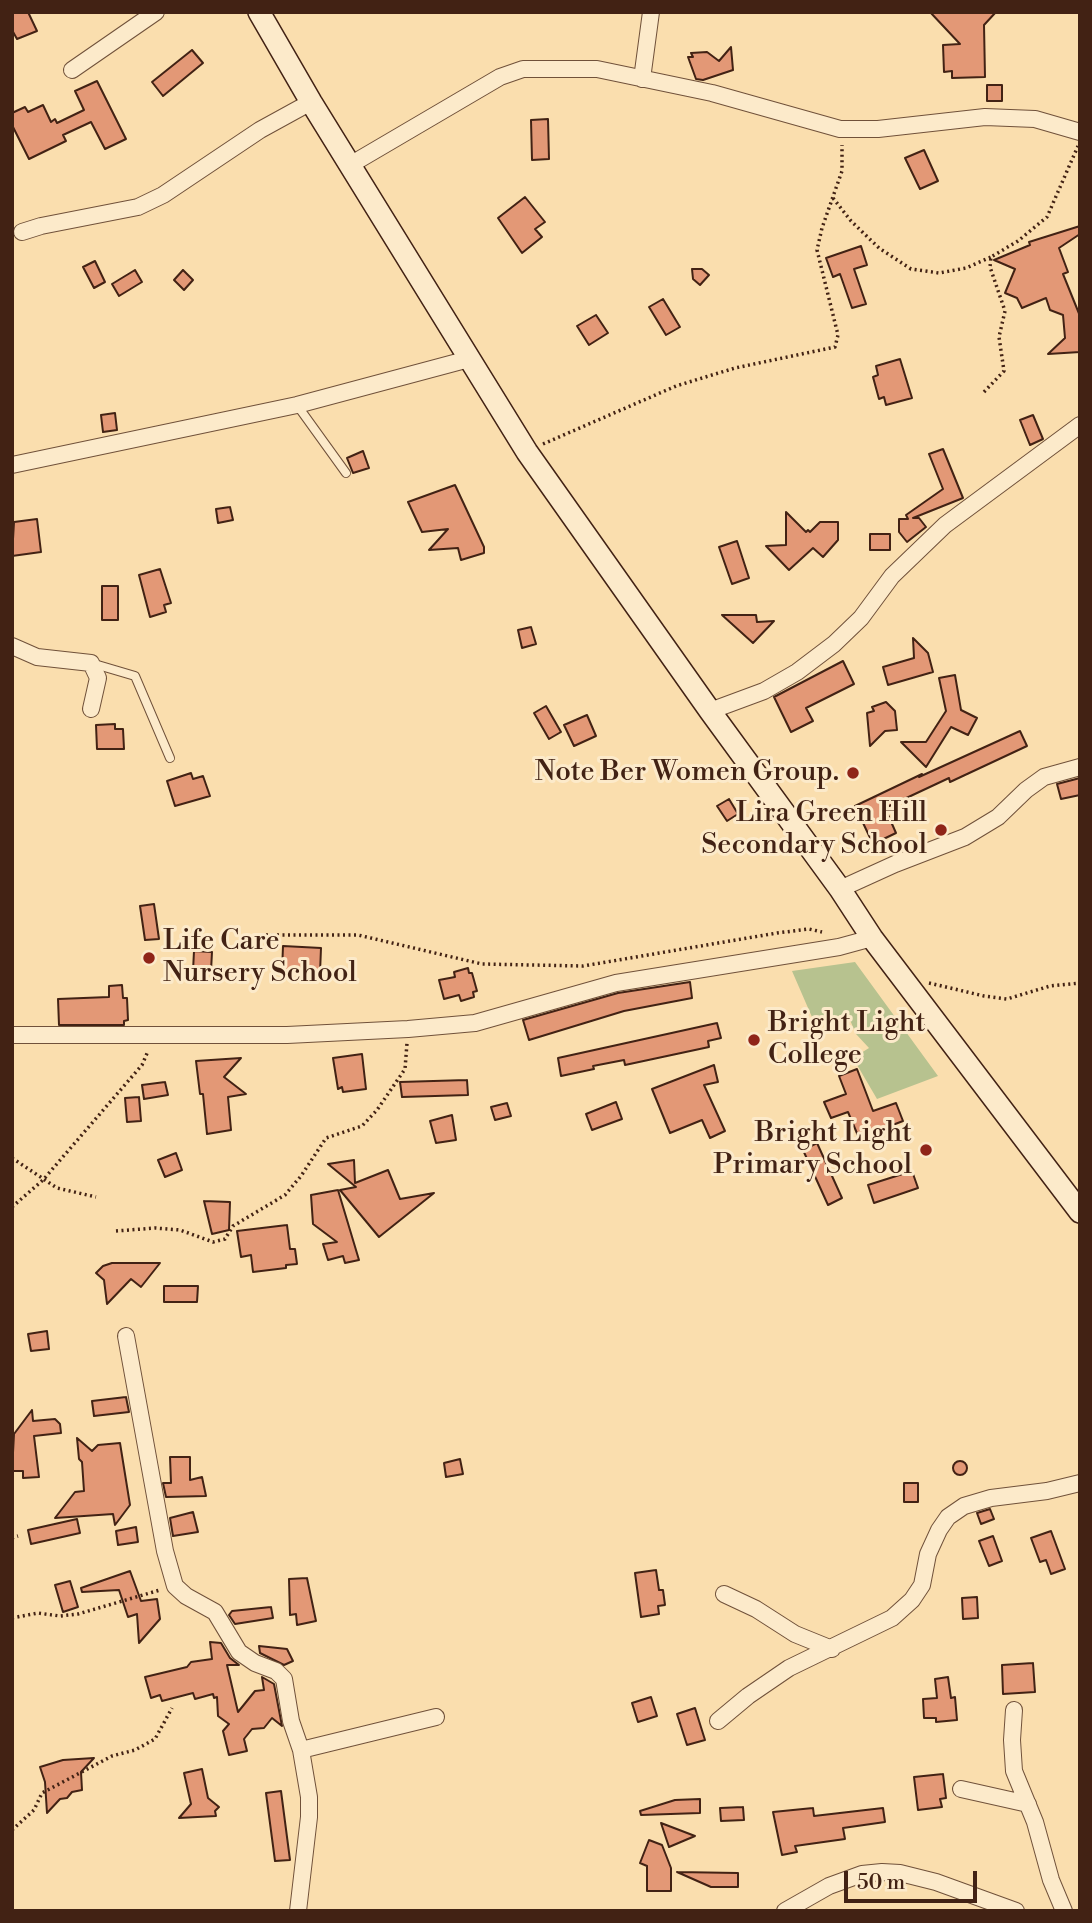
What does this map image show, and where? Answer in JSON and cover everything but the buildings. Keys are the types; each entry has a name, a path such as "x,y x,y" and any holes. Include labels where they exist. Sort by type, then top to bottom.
{"street":[{"path":"72,70 156,12"},
{"path":"259,12 527,452 840,889 872,938 1080,1212"},
{"path":"642,79 651,12"},
{"path":"350,165 500,77 523,69 597,69 712,93 840,129 878,129 985,117 1035,119 1080,132"},
{"path":"22,232 138,207 163,195 260,130 312,102"},
{"path":"12,465 297,405 469,359"},
{"path":"710,711 764,691 797,672 835,644 861,618 892,576 945,525 1080,425"},
{"path":"12,646 37,657 91,663 98,678 91,709"},
{"path":"840,889 965,837 998,817 1044,777 1080,767"},
{"path":"12,1035 287,1035 475,1023 616,982 839,947 872,938"},
{"path":"126,1336 165,1551 175,1586 186,1596 215,1612 232,1643 245,1657 283,1676 291,1721 307,1780 309,1818 298,1911"},
{"path":"718,1721 789,1668 892,1618 912,1600 922,1585 928,1554 939,1530 948,1517 964,1506 991,1498 1080,1483"},
{"path":"724,1594 756,1609 795,1634 832,1649"},
{"path":"1014,1710 1014,1771 1064,1911"},
{"path":"300,1750 436,1717"},
{"path":"961,1788 1028,1804"},
{"path":"785,1911 830,1886 862,1874 882,1872 900,1873 936,1882 1016,1911"}],"lane":[{"path":"297,405 346,473"},
{"path":"91,663 135,676 170,758"}],"path":[{"path":"527,452 676,386 746,365 835,347 838,335 817,250 842,171 840,129"},
{"path":"833,198 851,221 879,248 911,269 939,273 966,268 1018,241 1047,217 1080,141"},
{"path":"984,392 1004,371 999,337 1005,311 990,267 991,257"},
{"path":"266,934 358,935 482,964 558,966 583,966 810,929 827,934 839,947"},
{"path":"909,987 932,983 1007,999 1050,986 1080,983"},
{"path":"116,1231 156,1228 180,1230 213,1242 225,1239 233,1226 285,1195 326,1138 362,1126 377,1110 405,1069 408,1029"},
{"path":"12,1207 43,1180 142,1065 151,1034"},
{"path":"12,1158 57,1188 96,1197"},
{"path":"12,1538 18,1536"},
{"path":"12,1618 38,1613 60,1616 78,1614 175,1586"},
{"path":"12,1830 34,1810 42,1793 112,1756 135,1750 155,1739 172,1708"}],"green space":[{"path":"855,962 938,1076 877,1099 853,1058 869,1048 856,1034 847,1013 815,1024 792,971"}],"place":[{"name":"Note Ber Women Group.","path":"853,773"},
{"name":"Lira Green Hill Secondary School","path":"941,830"},
{"name":"Life Care Nursery School","path":"149,958"},
{"name":"Bright Light College","path":"754,1040"},
{"name":"Bright Light Primary School","path":"926,1150"}]}
